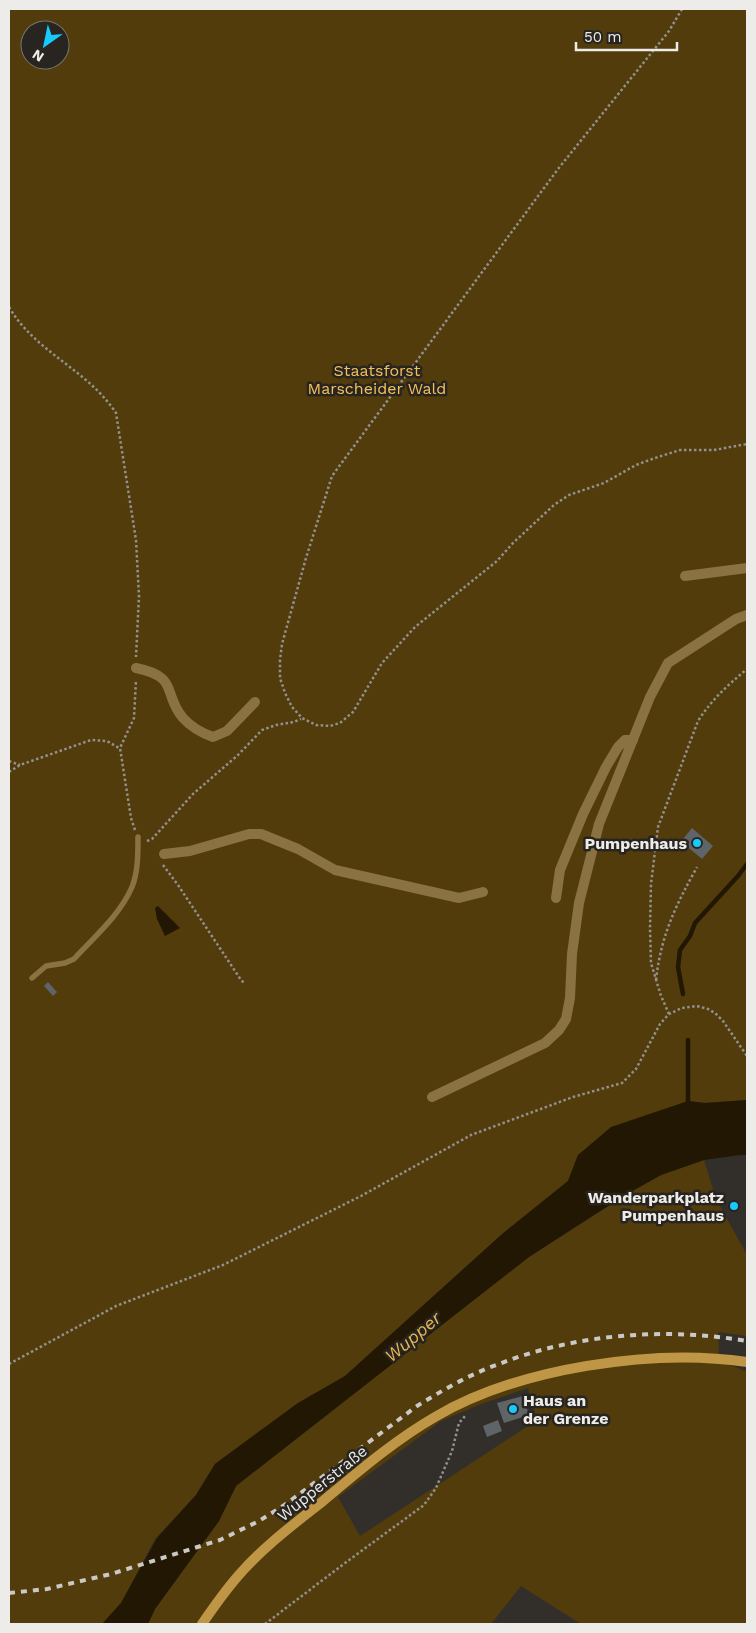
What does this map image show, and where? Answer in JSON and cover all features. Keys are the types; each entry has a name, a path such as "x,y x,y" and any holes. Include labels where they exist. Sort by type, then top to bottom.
{"main road":[{"name":"Wupperstraße","path":"202,1624 237,1576 288,1529 343,1484 415,1430 436,1416 471,1399 535,1378 606,1364 673,1358 721,1358 747,1362"}],"street":[{"path":"685,576 747,568"},
{"path":"432,1097 546,1044 559,1030 566,1019 570,998 572,954 579,903 599,824 650,697 668,662 736,619 747,615"},
{"path":"136,668 154,672 166,681 183,718 199,731 213,737 227,731 255,702"},
{"path":"556,898 560,870 583,814 618,747 625,740 633,740"},
{"path":"163,859 248,834 261,834 298,849 335,870 459,898 483,892"}],"lane":[{"path":"32,978 46,966 65,963 74,959 117,910 133,886 137,868 138,837"}],"path":[{"path":"682,9 669,31 558,169 332,476 306,558 282,644 280,678 284,693 292,707 302,718 316,725 330,726 340,723 353,712 382,663 408,634 446,600 497,561 547,511 569,495 604,483 636,465 680,450 714,450 747,444"},
{"path":"9,307 18,322 37,342 93,385 108,400 116,413 136,540 139,596 134,718 120,748 131,818 138,837"},
{"path":"669,1014 661,996 651,963 651,884 658,827 698,720 707,706 720,692 747,668"},
{"path":"149,846 145,841 152,839 192,794 238,755 262,730 294,722 302,718"},
{"path":"9,772 20,765 91,740 107,741 120,748"},
{"path":"9,761 20,765"},
{"path":"163,859 178,885 245,984"},
{"path":"656,981 662,945 675,907 697,867"},
{"path":"9,1364 116,1306 222,1265 361,1196 471,1135 573,1097 622,1083 636,1069 660,1024 669,1014 682,1008 697,1006 708,1009 723,1021 747,1056"},
{"path":"265,1624 424,1505 436,1488 452,1451 459,1424 474,1409 471,1399"}],"green space":[{"name":"Staatsforst Marscheider Wald","path":"9,9 747,9 747,1100 705,1103 688,1101 578,1155 568,1181 501,1235 345,1376 298,1403 215,1464 196,1495 155,1539 121,1603 102,1624 9,1624"},
{"path":"704,1160 716,1199 747,1255 747,1336 718,1332 719,1360 747,1372 747,1624 581,1624 521,1586 491,1624 148,1624 155,1609 219,1521 236,1486 529,1257 629,1193 661,1175","holes":["528,1388 537,1420 360,1536 338,1497 441,1421 481,1404"]}],"water":[{"path":"158,906 180,928 165,936 157,919 155,908"},
{"name":"Wupper","path":"747,1100 747,1155 704,1160 661,1175 629,1193 529,1257 236,1486 219,1521 155,1609 148,1624 102,1624 121,1603 157,1538 196,1495 215,1464 298,1403 345,1376 501,1235 568,1181 578,1155 611,1127 688,1101 705,1103"}],"building":[{"name":"Pumpenhaus","path":"692,828 713,846 702,859 684,844 686,841 683,839"},
{"path":"48,982 57,992 53,996 44,986"},
{"name":"Haus an der Grenze","path":"523,1396 529,1415 504,1423 497,1403"},
{"path":"498,1420 502,1431 487,1437 483,1426"}],"waterway":[{"path":"683,994 678,967 680,950 690,936 695,923 747,864"},
{"path":"688,1040 688,1106"}],"railway":[{"path":"9,1593 47,1589 111,1574 220,1540 259,1521 286,1504 417,1406 478,1373 528,1354 590,1340 653,1334 685,1334 747,1341"}],"place":[{"name":"Pumpenhaus","path":"697,843"},
{"name":"Wanderparkplatz Pumpenhaus","path":"734,1206"},
{"name":"Haus an der Grenze","path":"513,1409"}]}
